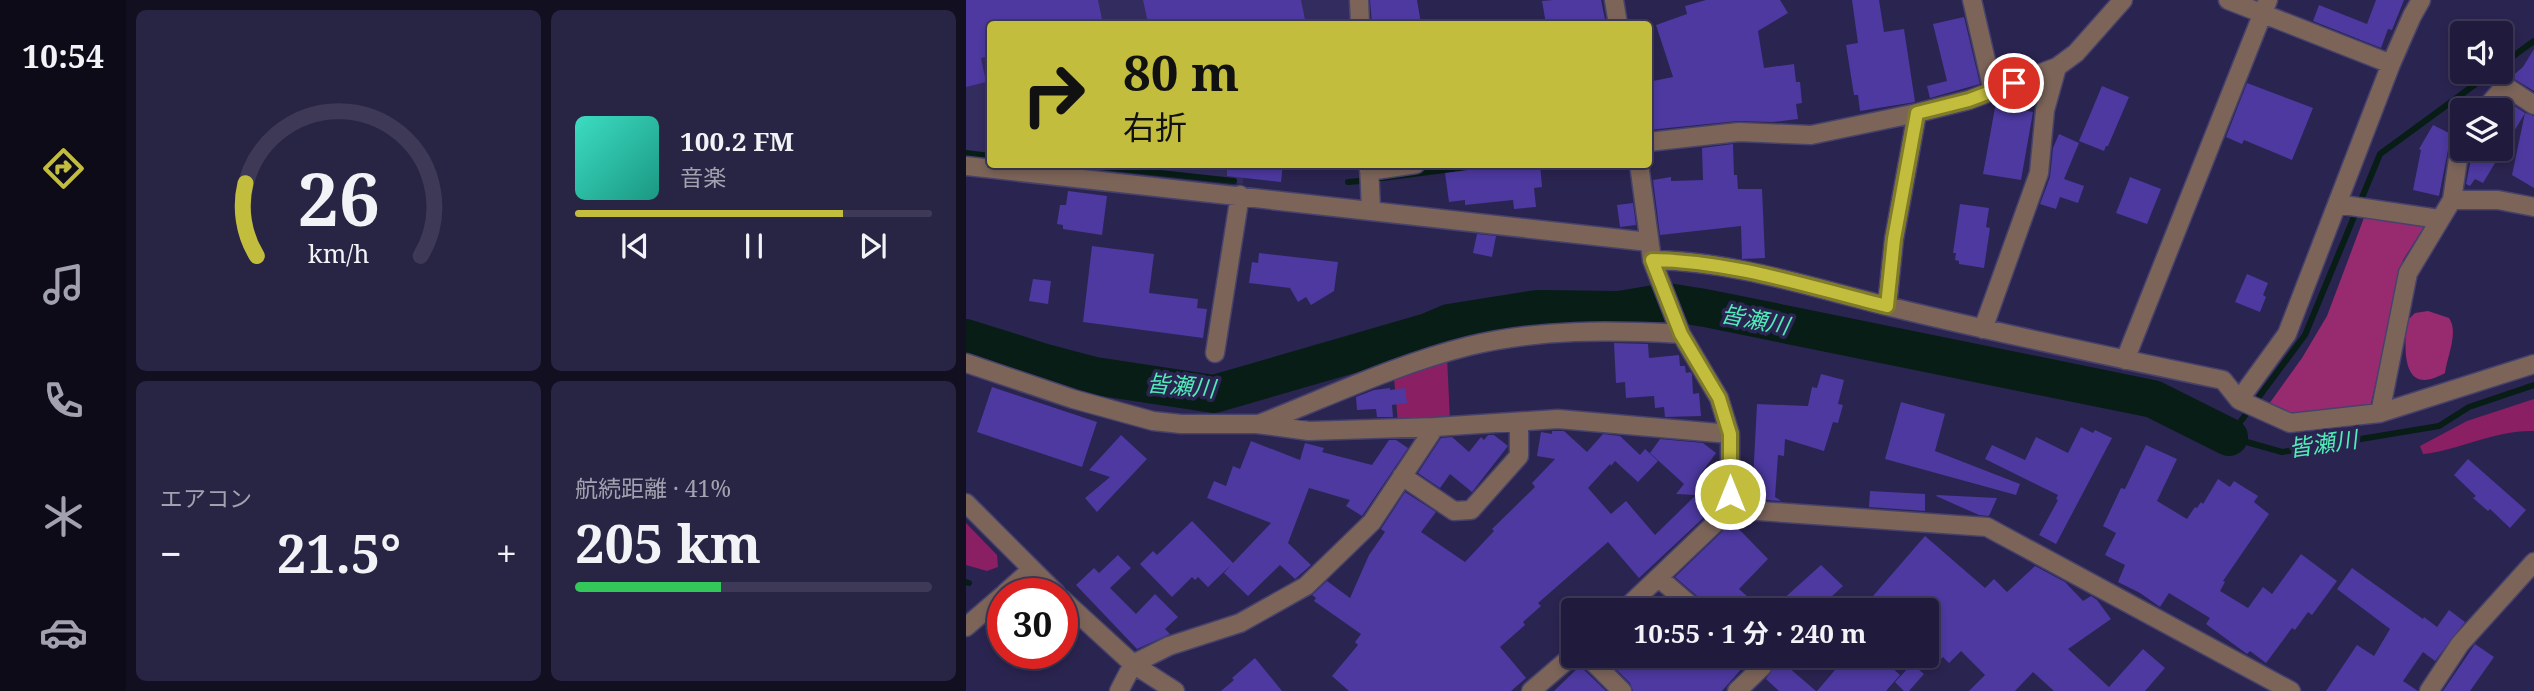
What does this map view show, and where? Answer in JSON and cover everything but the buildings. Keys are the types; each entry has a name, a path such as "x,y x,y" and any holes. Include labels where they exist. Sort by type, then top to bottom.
{"street":[{"path":"1359,0 1360,21"},
{"path":"1614,0 1618,21"},
{"path":"1972,0 1993,91"},
{"path":"1652,142 1739,132 1811,135 1969,100 2057,66 2076,53 2123,0"},
{"path":"2228,0 2265,7 2390,64"},
{"path":"2239,400 2287,334 2341,204 2390,64 2421,0"},
{"path":"2125,360 2265,7"},
{"path":"1983,329 2039,173 2045,110 2057,66"},
{"path":"2494,98 2505,86 2534,105"},
{"path":"1887,306 1894,239 1917,113"},
{"path":"2380,413 2408,273 2452,200 2458,161"},
{"path":"966,166 1371,210 1651,251 1673,260 1750,272 1983,329 2223,380 2239,400 2290,423 2380,413 2534,364"},
{"path":"1369,168 1371,210"},
{"path":"1637,598 1730,509 1730,434 1719,398 1681,334 1651,251 1640,168"},
{"path":"1215,353 1240,195"},
{"path":"2452,200 2498,200 2534,207"},
{"path":"2341,204 2439,219"},
{"path":"1257,425 1421,360 1469,346 1527,336 1590,332 1681,334"},
{"path":"966,363 1073,399 1153,421 1181,424 1257,425 1309,430 1436,427 1558,419 1730,434"},
{"path":"1402,476 1454,511 1471,510 1519,456 1519,422"},
{"path":"1119,691 1133,664 1169,646 1240,623 1306,586 1372,522 1436,427"},
{"path":"966,503 1040,578"},
{"path":"1730,509 1987,527 2291,691"},
{"path":"2429,691 2460,644 2528,583 2534,562"},
{"path":"1022,578 1031,570"},
{"path":"1659,578 1682,598"},
{"path":"966,627 987,609"},
{"path":"1078,614 1133,664 1175,691"},
{"path":"1531,691 1561,666"},
{"path":"1599,668 1622,691"},
{"path":"1737,691 1761,668"}],"shaded area":[{"path":"966,0 1352,0 1353,21 987,21 987,154 966,152"},
{"path":"1120,168 1244,168 1243,184"},
{"path":"2365,215 2422,222 2424,227 2403,260 2370,408 2299,416 2269,404 2302,358 2327,316"},
{"path":"2428,311 2449,318 2453,337 2445,373 2431,379 2420,379 2413,375 2408,367 2405,344 2407,321 2415,313"},
{"path":"1447,357 1450,420 1398,423 1394,378"},
{"path":"2534,399 2534,431 2505,434 2423,454 2420,446 2467,421"},
{"path":"966,523 997,555 998,567 987,571 966,565"}],"waterway":[{"path":"2513,56 2534,41"},
{"path":"2476,84 2380,154 2305,335 2229,437 2282,452 2439,426 2469,407 2534,385"},
{"path":"966,153 987,156"},
{"path":"1113,168 1234,181"},
{"path":"1382,178 1460,168"},
{"path":"1348,182 1360,181"},
{"name":"皆瀬川","path":"966,338 1095,376 1214,394 1428,332 1449,323 1537,309 1619,310 1667,302 2153,399 2229,437"}],"route":[{"path":"1730,494 1730,434 1719,398 1681,334 1652,260 1673,260 1750,272 1887,306 1894,239 1917,113 1969,100 2014,83"}]}
